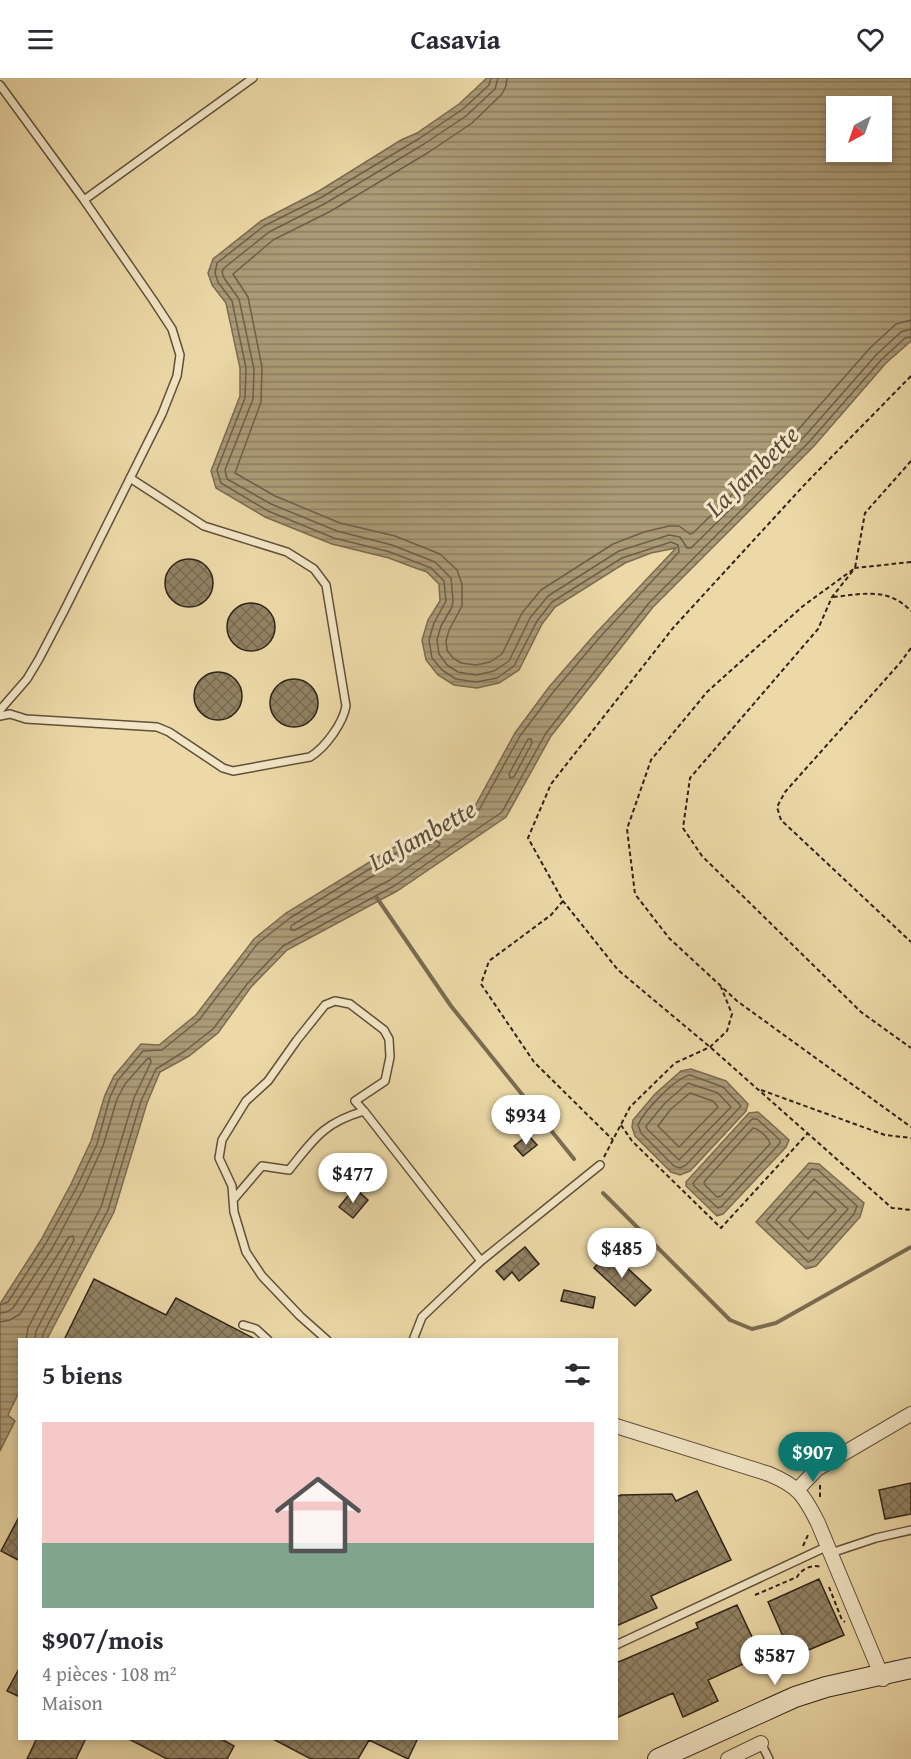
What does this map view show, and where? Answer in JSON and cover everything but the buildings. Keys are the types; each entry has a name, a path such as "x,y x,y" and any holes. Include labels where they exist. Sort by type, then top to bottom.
{"main road":[{"path":"669,1759 796,1702 911,1668"},
{"path":"658,1759 795,1697 826,1687 911,1673"}],"street":[{"path":"798,1489 817,1469 911,1414"},
{"path":"618,1427 758,1470 798,1489 810,1506 830,1550 882,1676"},
{"path":"728,1759 761,1743"}],"lane":[{"path":"84,200 253,78"},
{"path":"0,85 84,200 172,329 180,355 177,376 162,414 39,659 27,679 0,711"},
{"path":"0,716 10,714 26,718 157,727 169,732 223,768 233,771 310,757 317,753 344,715 346,706 326,585 322,577 314,569 287,552 204,526 130,478"},
{"path":"325,1338 270,1284 246,1252 234,1212 232,1186 219,1158 222,1140 246,1101 268,1082 297,1040 326,1005 335,1001 350,1004 384,1030 389,1039 390,1057 385,1081 355,1101 481,1261"},
{"path":"233,1200 262,1166 289,1170 322,1130 348,1116 363,1112"},
{"path":"414,1338 422,1317 481,1261 582,1182 600,1165"},
{"path":"243,1325 256,1329 266,1338"},
{"path":"618,1644 830,1550 911,1530"},
{"path":"761,1743 770,1759"}],"path":[{"path":"911,376 807,482 673,627 551,784 528,838 563,901 618,970 759,1089 892,1208 911,1210"},
{"path":"911,461 865,513 855,568 832,597 818,628 690,778 683,828 702,856 861,1012 911,1048"},
{"path":"911,562 855,568 803,606 707,692 651,760 627,829 635,894 669,938 737,1001 911,1127"},
{"path":"832,597 879,593 902,601 911,611"},
{"path":"911,648 785,792 777,807 781,820 911,942"},
{"path":"563,901 551,915 489,961 481,984 534,1062 613,1140"},
{"path":"600,1165 630,1107 675,1063 710,1047 727,1031 732,1014 720,985"},
{"path":"759,1089 885,1135 911,1138"},
{"path":"621,1125 632,1142 721,1228 808,1133"},
{"path":"822,1480 819,1491 822,1504"},
{"path":"800,1551 807,1540 808,1527"},
{"path":"755,1595 797,1577 799,1573 813,1566 824,1568"},
{"path":"828,1583 842,1620 849,1623"}],"water":[{"name":"La Jambette","path":"487,78 911,78 911,341 886,363 814,446 653,607 551,736 506,817 397,891 287,950 251,987 218,1033 189,1056 160,1072 147,1103 114,1212 48,1338 18,1338 18,1394 8,1415 15,1421 0,1451 0,1304 41,1240 71,1184 91,1141 105,1095 114,1076 141,1044 159,1045 196,1015 254,939 286,913 391,849 475,806 515,733 549,687 676,548 651,553 625,563 555,607 542,624 519,670 499,683 477,688 454,685 438,675 426,660 422,640 428,620 440,601 439,584 427,572 389,558 332,544 265,517 216,488 211,471 240,396 240,368 226,303 212,285 208,273 213,259 261,221 319,191 401,140 417,133 459,104"},
{"path":"691,1069 726,1081 748,1104 746,1111 690,1171 680,1175 671,1172 635,1136 632,1127 633,1120 655,1094 681,1071"},
{"path":"758,1112 789,1140 786,1147 723,1214 717,1216 686,1186 686,1182 749,1113"},
{"path":"809,1163 819,1164 864,1203 860,1217 816,1266 806,1269 756,1222"}],"waterway":[{"path":"377,898 451,1006 574,1159"},
{"path":"603,1193 730,1320 752,1329 776,1323 911,1247"}]}
